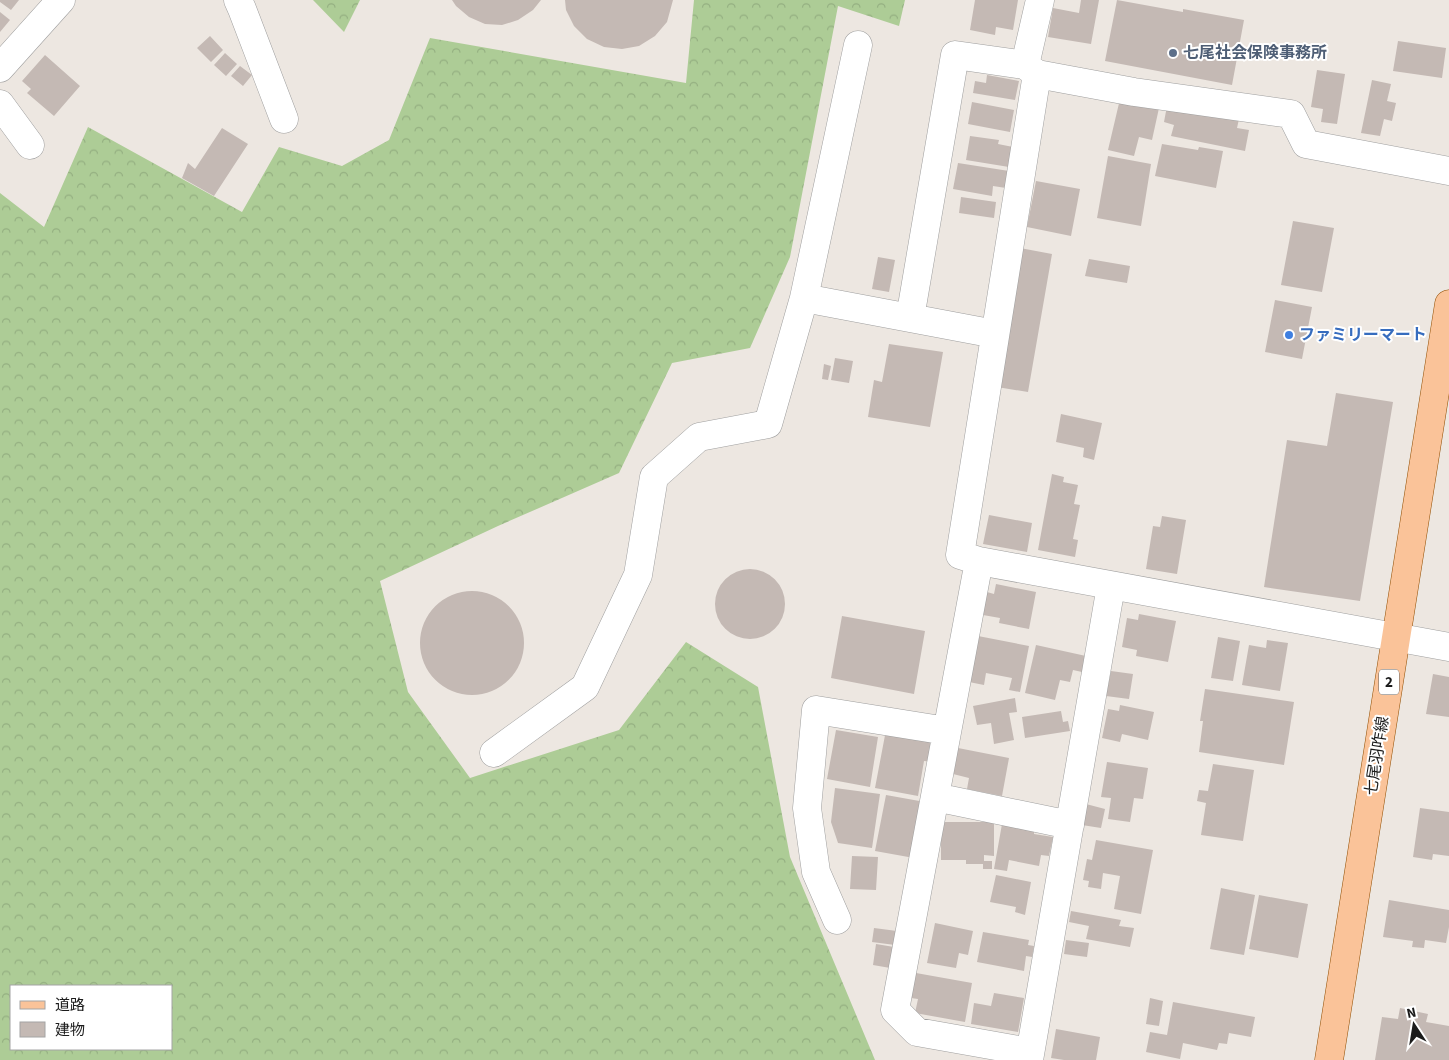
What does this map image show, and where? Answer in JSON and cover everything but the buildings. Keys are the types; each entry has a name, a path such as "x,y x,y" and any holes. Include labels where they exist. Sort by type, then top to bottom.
{"main road":[{"name":"七尾羽咋線","path":"1329,1060 1449,304"}],"street":[{"path":"0,68 61,0"},
{"path":"238,0 284,119"},
{"path":"1040,0 995,334 960,555 979,561 1449,648"},
{"path":"494,754 585,687 638,575 654,477 699,437 768,424 804,298 858,45"},
{"path":"910,318 956,55 1031,69 1134,92 1291,114 1306,144 1449,171"},
{"path":"0,104 30,145"},
{"path":"804,298 995,334"},
{"path":"979,561 895,1010 917,1032 1030,1056 1111,586"},
{"path":"837,920 816,872 807,808 816,710 947,731"},
{"path":"934,797 1070,825"}],"green space":[{"path":"313,0 360,0 344,32"},
{"path":"694,0 905,0 899,26 838,6 790,257 750,348 672,363 619,473 498,526 380,581 408,692 470,778 619,730 686,642 758,687 790,857 875,1060 0,1060 0,193 44,227 88,127 242,212 279,147 342,166 389,140 430,38 686,83"}],"place":[{"name":"七尾社会保険事務所","path":"1173,53"},
{"name":"ファミリーマート","path":"1289,335"}]}
